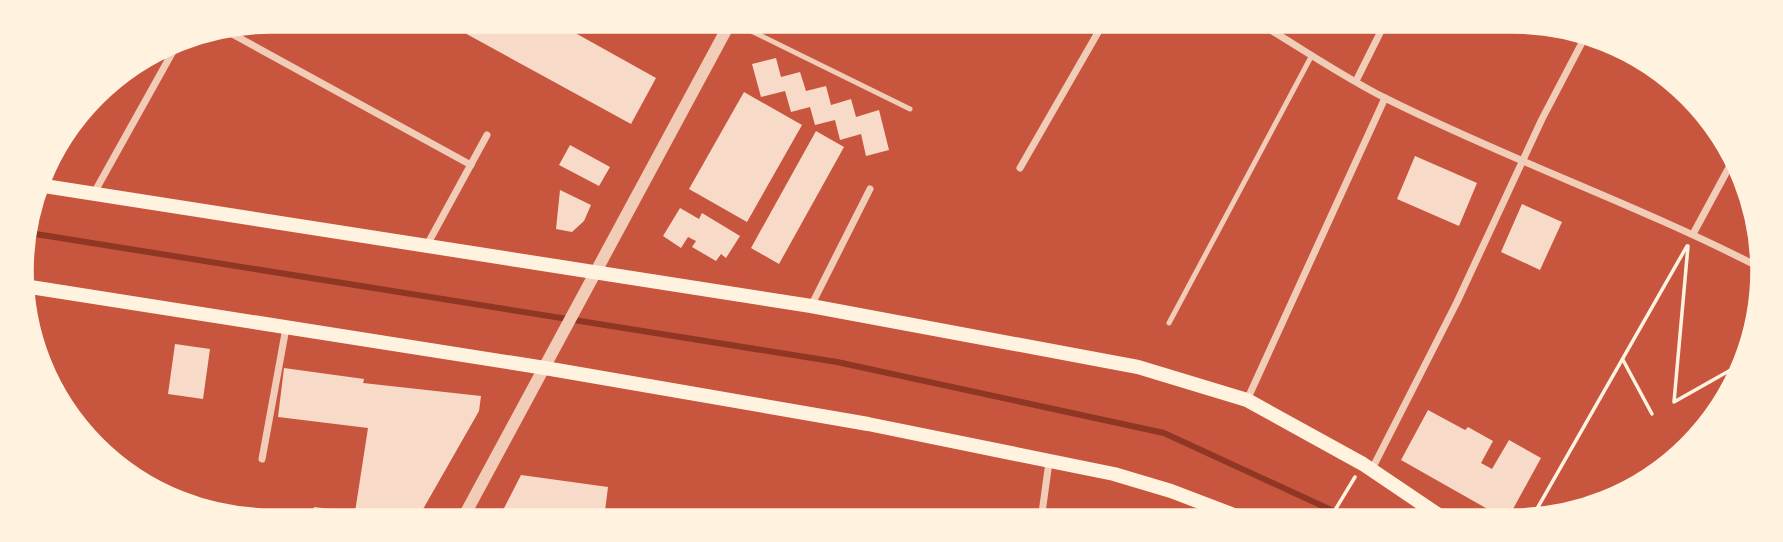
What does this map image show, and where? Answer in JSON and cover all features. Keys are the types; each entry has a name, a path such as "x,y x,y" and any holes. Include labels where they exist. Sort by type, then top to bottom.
{"main road":[{"path":"48,186 427,245 592,277 811,306 1138,367 1247,400 1372,470 1432,510"},
{"path":"32,287 285,328 548,362 1114,474 1221,510"}],"street":[{"path":"467,510 725,32"},
{"path":"1020,168 1098,32"},
{"path":"1274,32 1385,98 1523,162 1693,234 1752,263"},
{"path":"1356,81 1380,32"},
{"path":"234,35 471,165"},
{"path":"1372,470 1457,302 1582,43"},
{"path":"93,193 172,54"},
{"path":"1247,400 1385,98"},
{"path":"427,245 487,135"},
{"path":"1693,234 1728,169"},
{"path":"811,306 870,189"},
{"path":"261,460 285,328"},
{"path":"1042,510 1049,462"}],"lane":[{"path":"753,32 910,109"},
{"path":"1169,323 1312,55"}],"path":[{"path":"1537,508 1688,244 1674,402 1730,371"},
{"path":"1623,360 1652,414"},
{"path":"1335,510 1352,482"}],"building":[{"path":"463,32 574,32 656,78 631,124"},
{"path":"776,58 781,77 800,72 806,91 826,86 831,105 851,99 856,117 879,110 889,150 866,156 861,134 840,140 835,120 815,125 810,107 791,112 785,91 761,97 752,64"},
{"path":"744,92 802,125 747,222 689,189"},
{"path":"816,131 844,147 779,264 751,248"},
{"path":"570,145 610,167 599,186 559,165"},
{"path":"1415,156 1477,183 1459,226 1397,199"},
{"path":"560,190 591,205 584,221 572,232 556,229"},
{"path":"1522,204 1562,222 1540,270 1501,252"},
{"path":"680,208 699,219 702,213 740,236 726,258 721,254 716,261 692,247 696,241 688,237 681,248 663,236"},
{"path":"175,344 210,349 203,399 168,394"},
{"path":"284,368 364,379 363,383 481,396 479,411 423,510 355,510 368,428 278,417"},
{"path":"1428,410 1465,430 1468,427 1493,441 1481,463 1492,469 1509,440 1541,458 1512,510 1489,510 1401,460"},
{"path":"521,475 608,487 605,510 503,510"},
{"path":"314,507 339,510 313,510"}],"waterway":[{"path":"35,234 837,362 1164,433 1331,510"}]}
